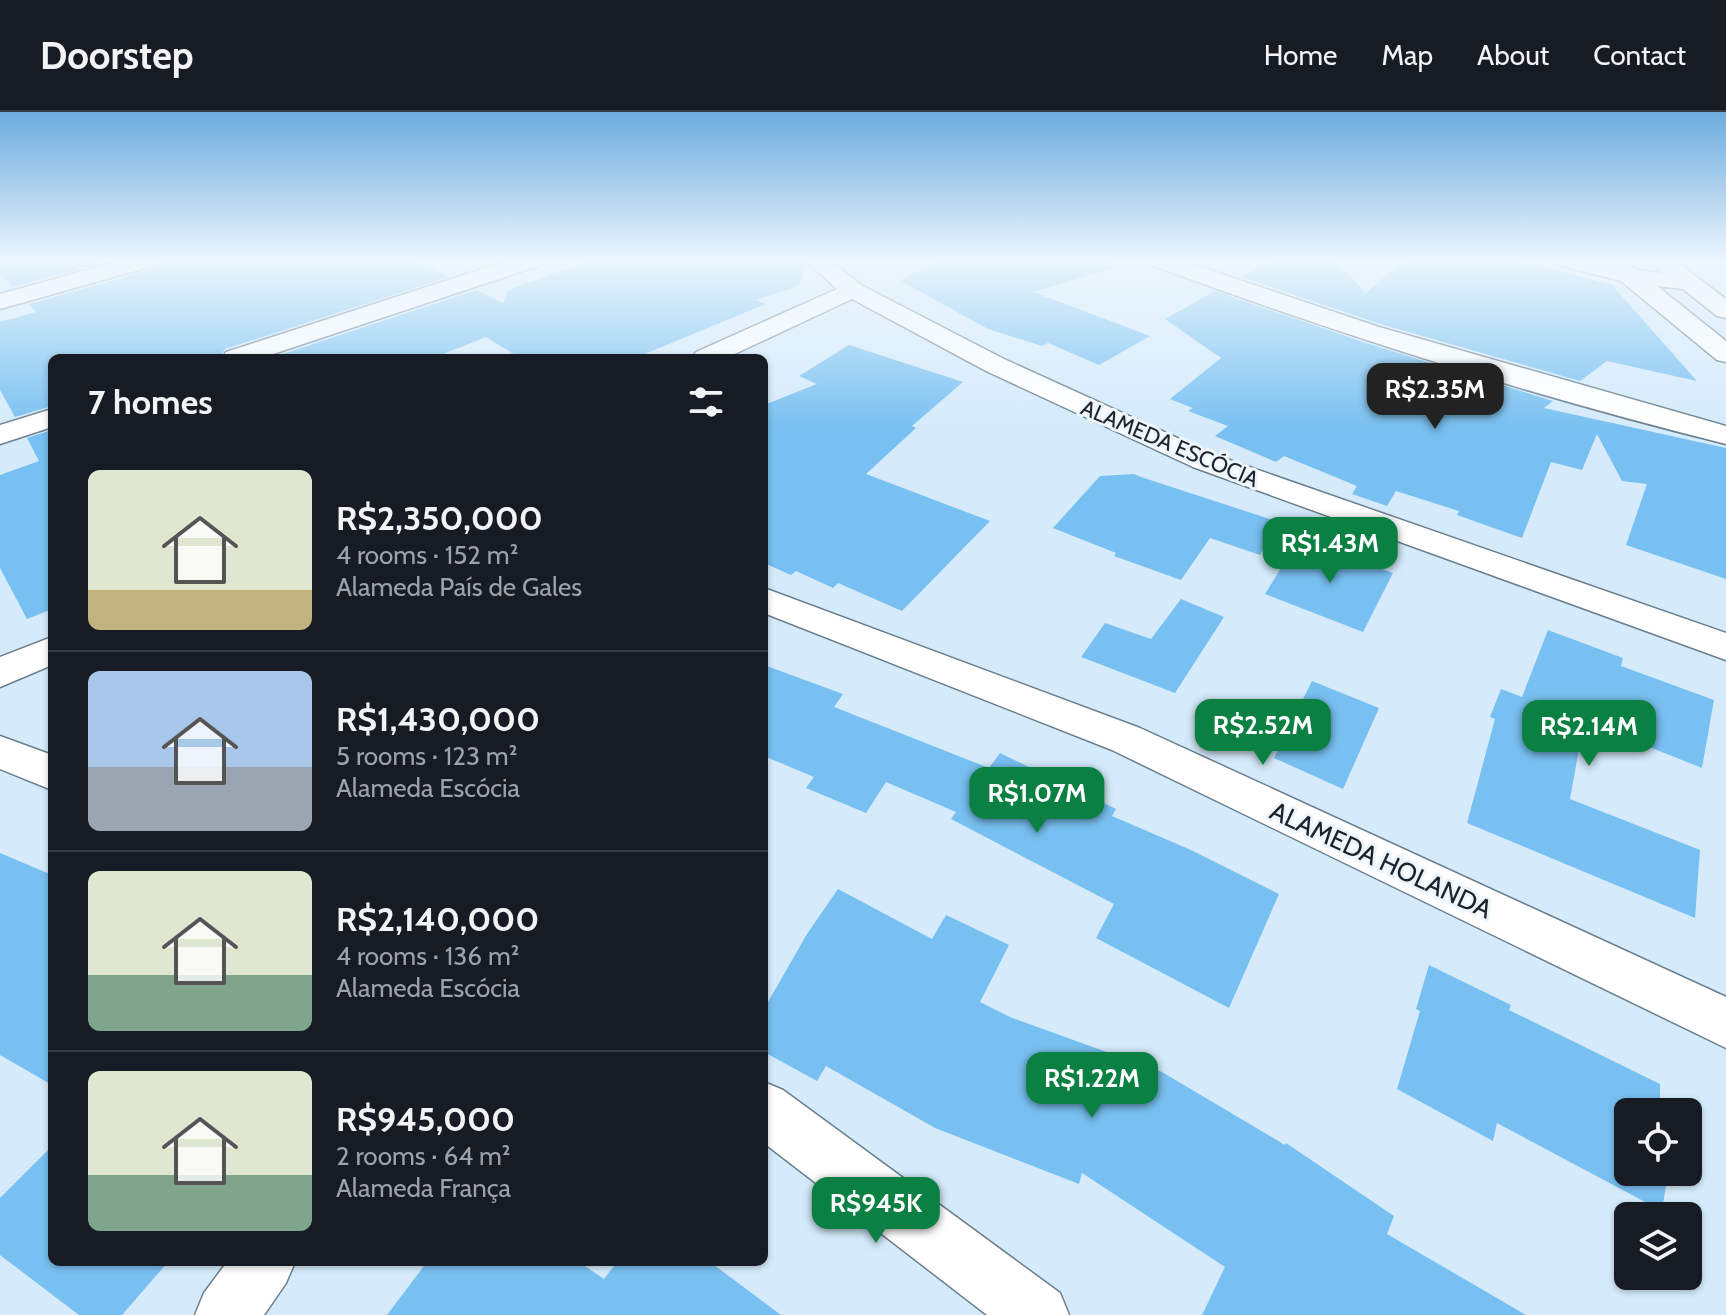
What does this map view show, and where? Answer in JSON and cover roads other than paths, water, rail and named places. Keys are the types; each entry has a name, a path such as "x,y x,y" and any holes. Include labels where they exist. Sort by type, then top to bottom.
{"street":[{"path":"247,354 362,316"},
{"path":"714,354 796,316"},
{"name":"ALAMEDA ESCÓCIA","path":"902,316 995,365 1204,461 1726,647"},
{"path":"1317,316 1452,359 1726,435"},
{"path":"1679,316 1726,354"},
{"path":"0,435 48,419"},
{"name":"ALAMEDA HOLANDA","path":"768,602 1126,739 1726,1023"},
{"path":"0,673 48,652"},
{"path":"0,752 48,771"},
{"path":"768,1112 1038,1315"},
{"path":"226,1315 262,1266"}]}
